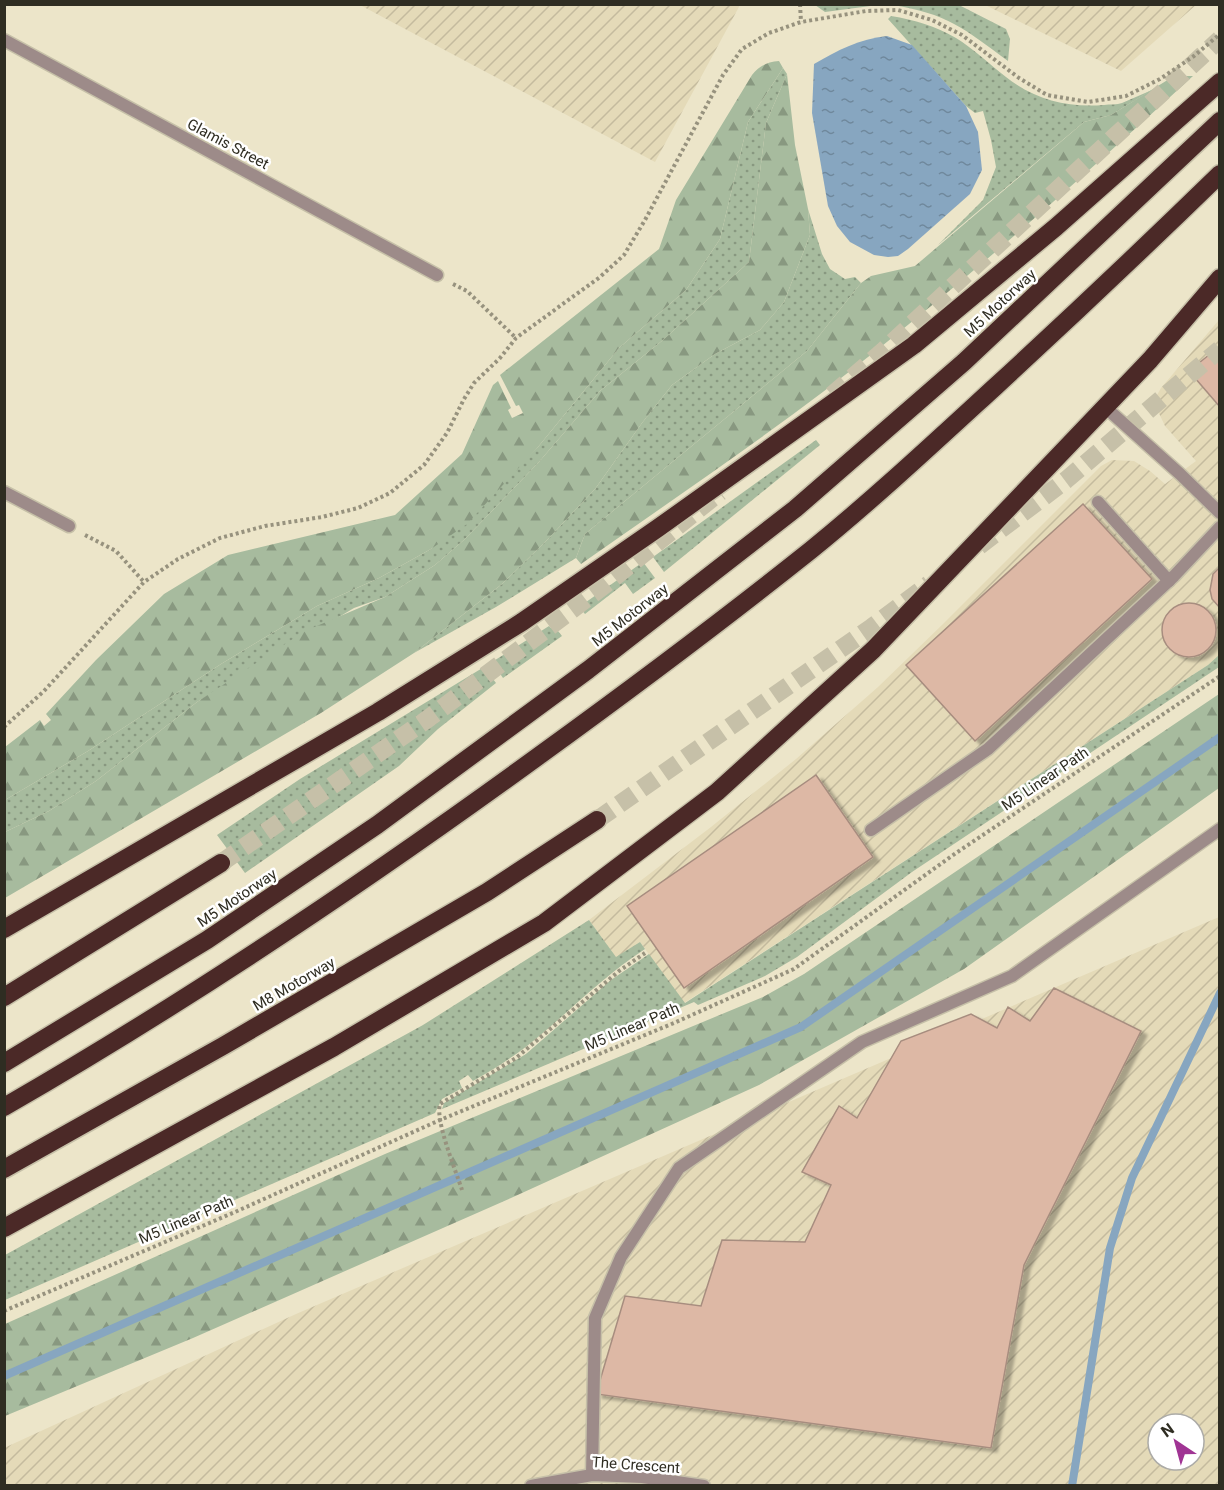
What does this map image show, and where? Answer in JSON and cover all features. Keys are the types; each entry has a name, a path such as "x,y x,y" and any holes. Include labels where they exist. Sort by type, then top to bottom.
{"highway":[{"path":"4,929 378,712 522,622 658,528 914,345 1056,227 1220,82"},
{"name":"M5 Motorway","path":"4,1063 207,940 377,825 588,670 795,509 831,478 964,362 1220,121"},
{"path":"4,1107 76,1066 234,968 416,846 618,698 812,549 933,445 1128,264 1220,174"},
{"path":"4,1228 334,1047 544,923 717,792 856,666 1150,360 1220,278"},
{"name":"M8 Motorway","path":"4,1169 223,1046 487,892 597,820"},
{"path":"4,997 221,863"}],"street":[{"name":"Glamis Street","path":"4,40 437,275"},
{"path":"1105,407 1220,513"},
{"path":"4,492 69,526"},
{"path":"1098,502 1169,581"},
{"path":"871,830 988,749 1169,581 1220,527"},
{"path":"592,1475 595,1318 621,1257 679,1168 862,1042 1012,976 1220,829"},
{"name":"The Crescent","path":"531,1485 592,1475 642,1477 704,1485"}],"path":[{"path":"800,4 801,22"},
{"path":"4,727 44,691 144,582 178,559 220,538 265,526 322,517 358,508 390,493 424,465 447,433 474,383 500,358 516,338 600,277 624,255 723,75 742,49 769,33 801,22 866,11 898,10 932,20 962,35 1019,78 1047,95 1088,102 1126,96 1160,79 1194,56 1220,34"},
{"path":"437,275 467,291 516,338"},
{"path":"69,526 116,551 144,582"},
{"name":"M5 Linear Path","path":"4,1311 440,1121 674,1023 794,969 956,853 1220,676"},
{"path":"462,1190 440,1121 439,1109 444,1100 516,1058 619,971 645,953"}],"shaded area":[{"path":"360,5 740,5 655,162"},
{"path":"985,5 1196,5 1121,71"},
{"path":"1219,320 1219,655 1208,665 684,1003 640,942 616,958 589,920 796,759 878,687 1101,466 1112,460 1134,461 1165,484 1196,461 1165,426 1156,407 1157,395"},
{"path":"1219,917 1219,1485 5,1486 4,1448 296,1314"}],"green space":[{"path":"815,5 878,5 825,12"},
{"path":"892,5 959,5 1006,29 1010,39 1008,61 954,24 911,8"},
{"path":"891,16 925,24 956,38 1017,85 1052,101 1091,106 1118,104 1152,90 1111,115 1084,122 938,245 983,200 996,167 991,140 983,111 975,113 966,106 888,19"},
{"path":"779,61 783,68 748,122 720,239 686,290 619,348 538,447 467,524 431,549 379,578 317,606 221,664 88,751 5,800 5,747 40,720 44,726 51,720 46,714 96,660 164,594 228,555 395,515 462,454 493,385 498,381 511,408 508,410 512,418 523,413 519,405 516,406 500,375 659,249 676,200 752,75 764,65"},
{"path":"783,68 787,74 766,123 749,262 663,340 600,391 538,463 465,539 435,565 385,597 354,608 197,702 96,781 49,811 5,832 5,800 88,751 221,664 317,606 379,578 431,549 538,447 619,348 686,290 720,239 748,122"},
{"path":"787,74 795,145 808,209 810,235 784,302 760,330 715,354 672,385 595,489 548,539 502,584 414,653 321,713 5,898 5,832 49,811 96,781 197,702 305,631 385,597 435,565 465,539 538,463 600,391 663,340 749,262 766,123"},
{"path":"1174,76 1193,76 1040,214 882,346 771,431 581,564 576,558 585,534 807,351 861,283 871,276 915,266 1084,122 1111,115"},
{"path":"808,209 822,254 830,269 845,279 855,277 861,283 807,351 585,534 576,558 414,653 502,584 548,539 595,489 672,385 715,354 760,330 784,302 810,235"},
{"path":"816,440 820,445 664,572 653,557"},
{"path":"643,562 655,578 633,594 625,583 585,614 579,607"},
{"path":"549,626 551,628 554,626 562,636 503,678 492,662"},
{"path":"1219,655 1219,667 912,872 797,957 765,976 698,1005 694,1002 442,1109 444,1103 526,1054 611,980 649,954 685,1003 1208,665"},
{"path":"484,667 496,683 438,729 399,766 245,873 217,835 300,779"},
{"path":"1219,694 1219,788 964,969 759,1085 511,1198 193,1338 5,1416 5,1324 385,1154 763,997 804,974"},
{"path":"589,920 616,957 640,942 645,949 614,971 521,1051 473,1081 468,1075 459,1081 462,1088 442,1099 435,1113 5,1300 5,1255 423,1025"}],"water":[{"path":"887,36 912,45 966,106 978,132 982,170 970,194 908,249 898,256 888,257 874,255 850,242 837,226 828,206 812,113 814,64 849,46"}],"building":[{"path":"1220,346 1220,407 1189,371"},
{"path":"1083,504 1152,579 975,741 906,665"},
{"path":"1220,567 1220,608 1212,599 1210,590 1213,574"},
{"path":"1189,603 1199,605 1208,611 1214,620 1216,630 1214,640 1208,649 1199,655 1189,657 1179,655 1170,649 1164,640 1162,630 1164,620 1170,611 1179,605"},
{"path":"816,775 873,857 684,988 627,906"},
{"path":"1054,988 1141,1031 1024,1265 991,1448 596,1394 625,1296 701,1306 722,1240 805,1242 831,1185 802,1172 839,1106 857,1118 901,1041 971,1014 997,1028 1008,1007 1030,1021"}],"waterway":[{"path":"4,1376 801,1027 1220,737"},
{"path":"1072,1486 1110,1248 1132,1178 1220,993"}],"tunnel":[{"path":"832,395 883,351 1220,39"},
{"path":"979,546 1066,480 1220,349"},
{"path":"221,863 429,718 606,584 720,492"},
{"path":"597,820 872,627 929,584"}]}
